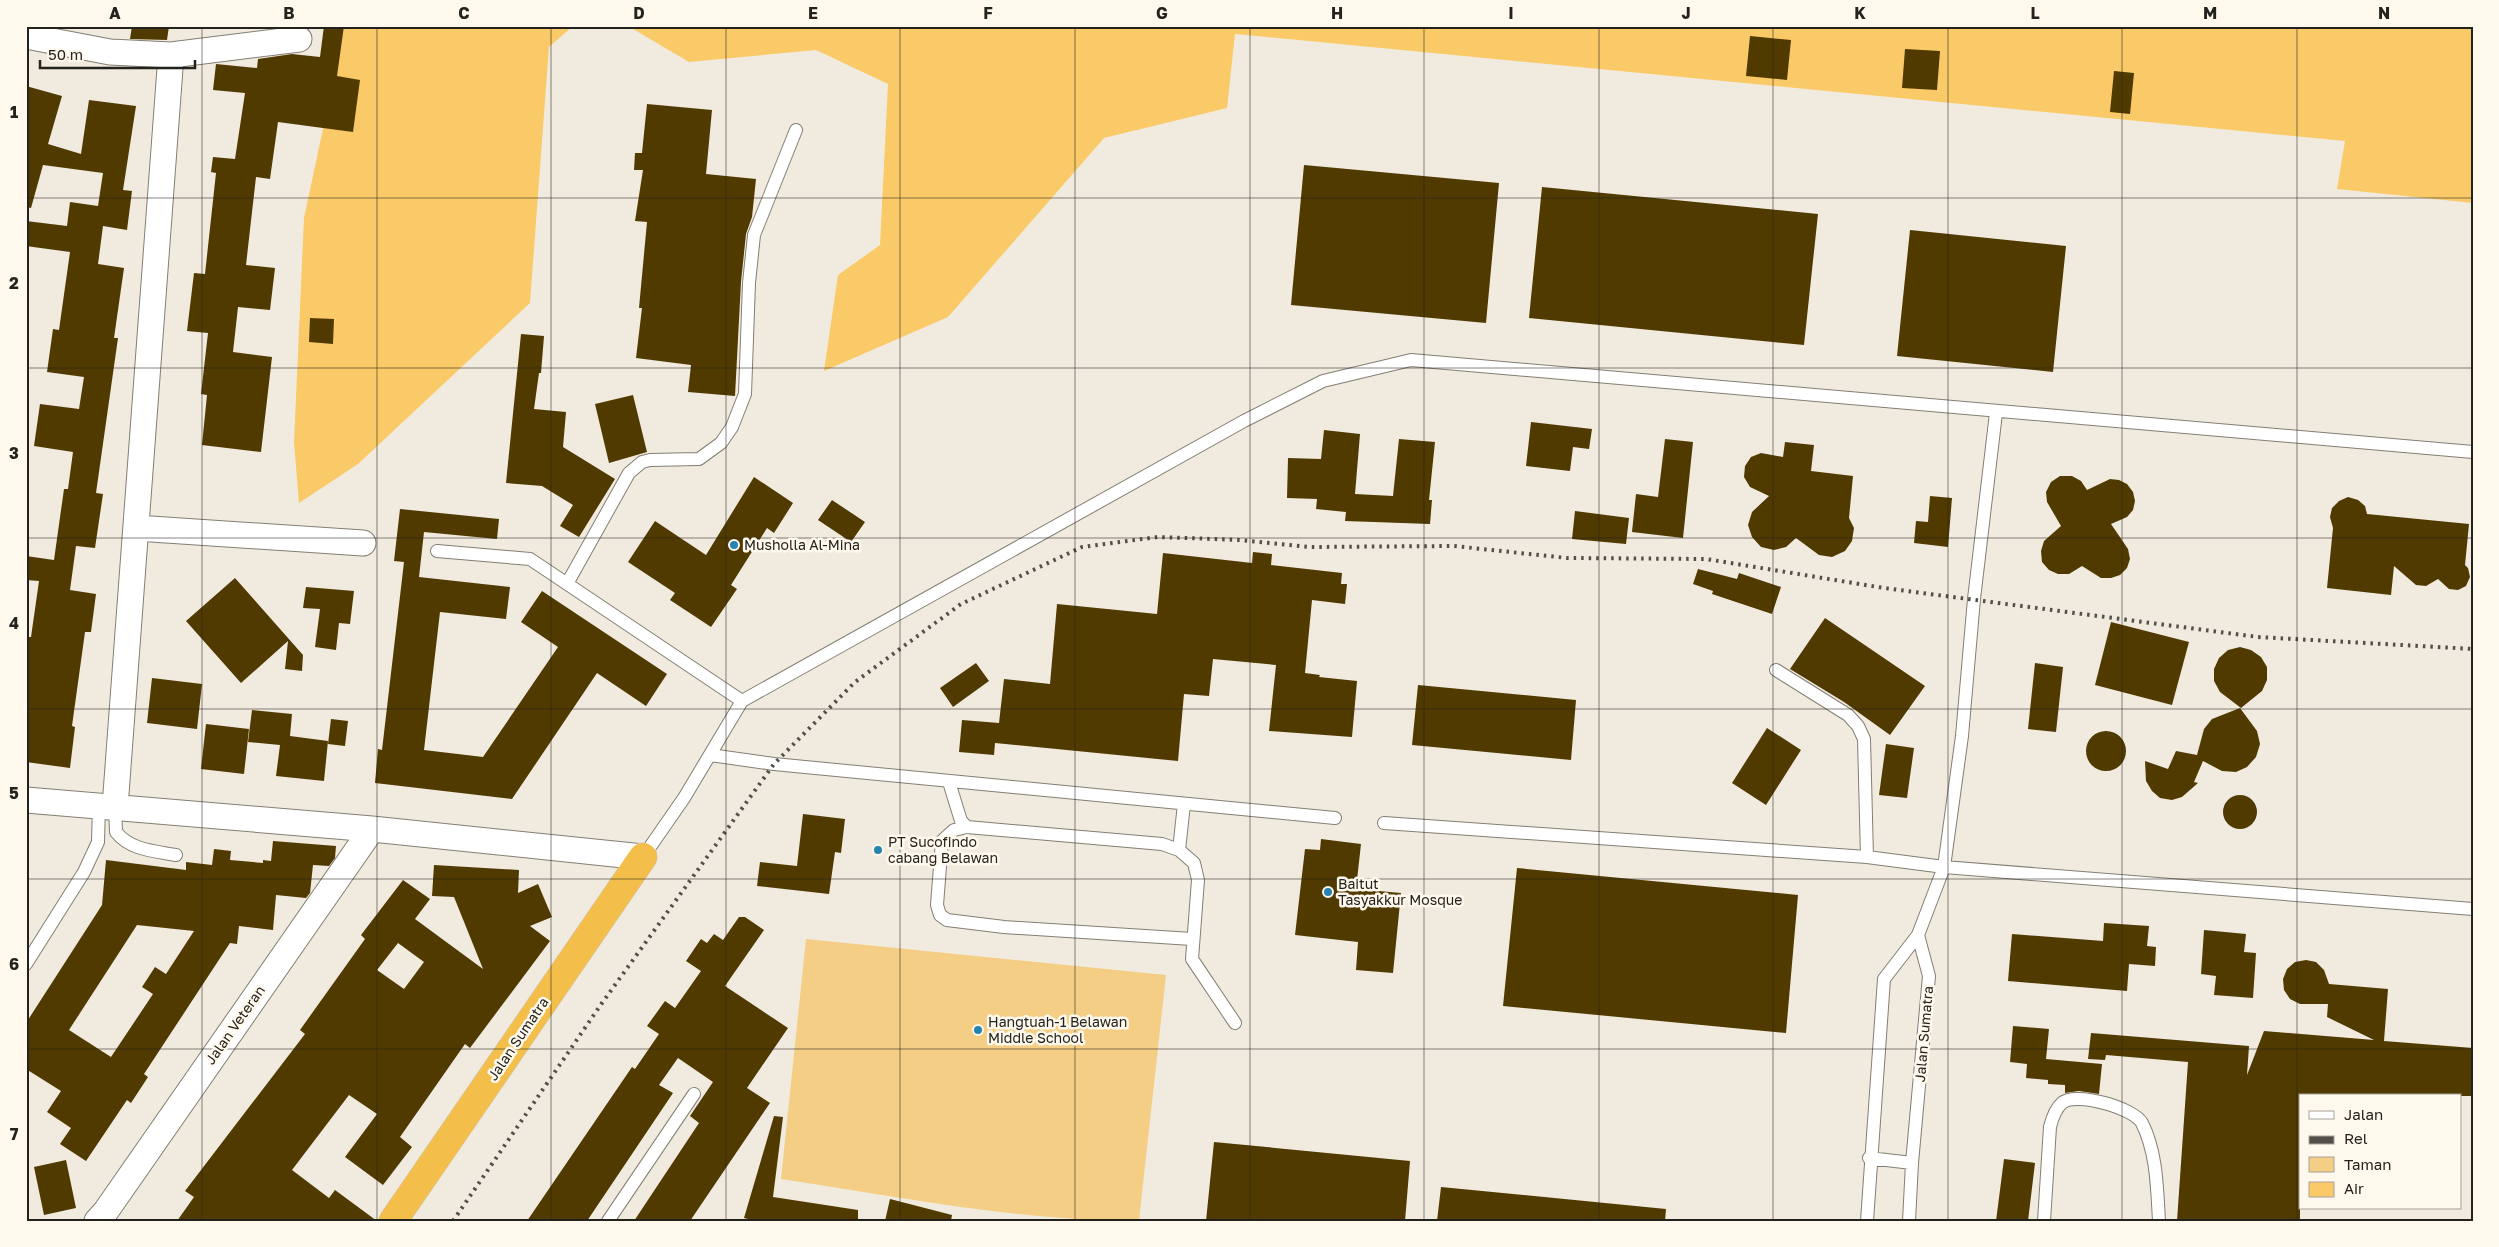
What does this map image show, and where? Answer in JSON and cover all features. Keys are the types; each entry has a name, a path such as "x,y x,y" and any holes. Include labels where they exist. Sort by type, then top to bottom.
{"highway":[{"name":"Jalan Sumatra","path":"393,1221 643,857"}],"street":[{"path":"26,36 110,52 171,55 299,39"},
{"path":"107,807 136,528 171,55"},
{"path":"136,528 363,543"},
{"path":"26,800 372,829 643,857"},
{"name":"Jalan Veteran","path":"97,1221 106,1212 372,829"}],"lane":[{"path":"568,582 629,473 642,462 650,460 699,459 721,443 732,427 745,394 749,283 754,235 796,130"},
{"path":"643,857 710,755 742,701 1244,421 1323,381 1410,360 1996,413 2473,452"},
{"path":"1867,1221 1869,1158 1884,979 1918,935 1944,867 1962,736 1974,599 1996,413"},
{"path":"437,551 530,558 742,701"},
{"path":"1776,670 1848,715 1858,726 1864,739 1867,857"},
{"path":"710,755 774,764 949,782 1335,818"},
{"path":"949,782 961,821 967,827"},
{"path":"1179,850 1184,804"},
{"path":"107,807 116,832 126,842 134,847 176,855"},
{"path":"26,964 88,865 98,842 107,807"},
{"path":"1384,823 1867,857 1944,867 2473,909"},
{"path":"1192,939 1004,927 947,920 940,915 937,905 942,841 954,830 967,827 1162,844 1179,850 1194,863 1198,880 1192,939 1192,959 1235,1023"},
{"name":"Jalan Sumatra","path":"1909,1221 1912,1163 1929,976 1918,935"},
{"path":"608,1221 694,1094"},
{"path":"2044,1221 2050,1127 2054,1114 2062,1102 2077,1097 2100,1102 2129,1112 2141,1121 2149,1141 2156,1177 2159,1221"},
{"path":"1869,1158 1912,1163"}],"green space":[{"name":"Hangtuah-1 Belawan Middle School","path":"806,939 1166,975 1139,1221 1049,1217 959,1207 781,1179"}],"water":[{"path":"336,26 573,26 549,47 530,303 358,464 299,503 294,442 304,218 331,91"},
{"path":"628,26 2473,26 2473,203 2337,189 2345,141 1235,34 1227,108 1104,138 948,317 824,371 838,275 880,245 888,84 816,50 689,62"}],"building":[{"path":"132,26 169,26 167,40 130,39"},
{"path":"324,26 344,26 337,76 360,80 353,132 278,122 270,179 256,177 246,265 275,268 270,310 238,307 233,352 272,357 261,452 202,445 207,395 201,394 208,333 187,331 194,273 205,274 216,173 211,172 213,157 235,159 245,93 213,90 216,64 257,68 258,59 292,54 320,57"},
{"path":"1750,36 1791,40 1787,80 1746,76"},
{"path":"1905,49 1940,51 1937,90 1902,88"},
{"path":"2114,71 2134,73 2130,114 2110,112"},
{"path":"26,86 62,96 48,144 81,154 89,100 136,106 123,190 132,191 127,230 103,226 98,264 124,268 114,338 118,338 96,493 103,494 95,548 76,546 70,590 96,594 91,632 85,632 72,726 75,727 70,768 26,762 26,637 31,637 39,581 26,580 26,556 54,560 64,489 68,489 73,452 34,446 40,404 79,409 84,377 47,372 53,329 59,330 70,252 26,246 26,221 67,226 70,202 98,206 103,173 43,165 31,208 26,207"},
{"path":"647,104 712,110 706,174 756,179 752,217 746,234 741,282 735,396 688,392 691,365 636,358 642,308 639,308 647,222 635,221 643,170 634,170 635,153 642,153"},
{"path":"1304,165 1499,183 1486,323 1291,305"},
{"path":"1542,187 1818,214 1804,345 1529,318"},
{"path":"1910,230 2066,246 2053,372 1897,356"},
{"path":"310,318 334,319 333,344 309,342"},
{"path":"521,334 544,336 541,373 539,373 534,409 566,412 563,447 615,479 579,537 560,526 573,505 542,486 506,483"},
{"path":"633,395 647,452 609,463 595,404"},
{"path":"1531,422 1592,429 1589,449 1573,447 1570,471 1526,466"},
{"path":"1324,430 1360,434 1355,494 1393,496 1399,439 1435,442 1429,500 1432,500 1430,524 1345,521 1346,512 1316,509 1317,499 1287,498 1288,458 1321,459"},
{"path":"1665,439 1693,442 1683,538 1632,532 1636,494 1658,497"},
{"path":"1785,442 1814,445 1811,471 1853,476 1849,518 1854,528 1852,541 1845,551 1832,557 1819,555 1796,538 1786,547 1774,550 1761,547 1752,537 1748,525 1752,512 1769,496 1750,487 1744,477 1745,466 1751,457 1761,453 1783,457"},
{"path":"2060,476 2072,476 2081,481 2087,490 2110,479 2119,480 2127,484 2133,492 2135,501 2133,510 2127,517 2111,524 2128,549 2130,559 2127,568 2120,575 2111,578 2101,578 2082,566 2069,574 2058,574 2049,570 2042,562 2041,551 2044,541 2061,526 2047,502 2046,492 2051,482"},
{"path":"754,477 793,503 774,533 767,528 731,585 737,589 711,627 670,600 675,593 628,562 655,521 706,555"},
{"path":"1930,496 1952,498 1948,547 1914,543 1916,521 1928,522"},
{"path":"2348,497 2358,500 2365,506 2367,514 2469,524 2465,565 2468,568 2470,577 2466,586 2458,590 2449,589 2438,579 2426,586 2416,585 2394,566 2391,595 2327,588 2333,528 2330,517 2332,508 2339,501"},
{"path":"832,500 865,522 851,542 818,520"},
{"path":"400,509 499,519 497,539 424,532 419,577 510,587 506,619 440,612 424,750 483,757 558,647 521,622 542,591 667,674 646,706 597,673 512,799 375,783 378,749 382,750 404,562 394,561"},
{"path":"1575,511 1629,518 1626,544 1572,539"},
{"path":"1253,552 1272,554 1271,565 1342,573 1341,584 1347,584 1345,604 1312,600 1305,673 1320,675 1319,677 1357,681 1352,737 1269,731 1276,665 1213,659 1209,696 1184,694 1178,761 995,743 994,755 959,752 962,720 999,723 1004,679 1050,684 1057,604 1157,614 1163,553 1252,563"},
{"path":"1698,569 1737,579 1739,573 1781,587 1772,614 1712,594 1713,591 1693,584"},
{"path":"235,578 303,655 302,671 285,669 288,641 241,683 186,621"},
{"path":"306,587 354,591 350,624 339,623 336,650 315,647 320,609 303,608"},
{"path":"1825,618 1925,686 1890,735 1844,702 1790,669"},
{"path":"2111,622 2189,642 2172,705 2095,685"},
{"path":"2240,647 2251,650 2261,657 2267,667 2267,680 2262,691 2241,708 2220,692 2214,681 2214,669 2219,658 2228,650"},
{"path":"976,663 989,681 953,707 940,688"},
{"path":"2035,663 2063,667 2056,732 2028,729"},
{"path":"152,678 202,684 197,729 147,723"},
{"path":"1418,685 1576,700 1571,760 1412,745"},
{"path":"2240,708 2257,731 2260,744 2256,757 2247,767 2236,772 2222,771 2203,761 2194,782 2198,783 2182,797 2172,800 2160,798 2152,791 2146,781 2145,761 2168,769 2176,751 2197,755 2204,729 2212,719"},
{"path":"252,710 292,714 290,736 328,741 324,781 276,776 280,745 248,742"},
{"path":"331,719 348,721 345,746 328,744"},
{"path":"206,724 249,729 244,774 201,769"},
{"path":"1767,728 1801,750 1766,805 1732,783"},
{"path":"2110,731 2117,734 2123,740 2126,751 2125,759 2117,768 2110,771 2102,771 2095,768 2087,759 2086,747 2089,740 2098,732"},
{"path":"1886,744 1914,748 1907,798 1879,795"},
{"path":"2240,795 2247,796 2252,800 2256,805 2256,819 2252,824 2247,828 2240,829 2233,828 2228,824 2224,819 2223,812 2224,805 2228,800 2233,796"},
{"path":"803,814 845,819 841,853 835,852 829,894 757,886 760,862 797,866"},
{"name":"Baitut Tasyakkur Mosque","path":"1321,839 1361,844 1356,889 1401,893 1393,973 1356,970 1358,942 1295,935 1305,849 1320,850"},
{"path":"273,841 336,846 335,858 329,866 313,865 310,893 306,898 276,895 273,930 239,926 237,944 230,943 144,1074 148,1077 131,1103 127,1100 86,1161 60,1144 71,1128 47,1112 61,1091 26,1069 26,1023 102,905 106,860 186,870 186,862 212,865 214,849 231,851 230,860 263,863 263,860 271,861","holes":["137,925 194,931 166,974 155,967 142,987 153,994 111,1057 69,1030"]},
{"path":"434,865 519,870 518,893 538,884 552,917 530,926 550,941 470,1048 465,1044 400,1137 412,1147 383,1185 345,1157 377,1114 349,1095 292,1170 329,1198 335,1190 377,1221 177,1221 194,1197 185,1191 305,1034 300,1030 365,939 361,935 403,880 430,899 415,919 483,969 454,897 432,896","holes":["398,943 424,962 404,989 377,970"]},
{"path":"1517,868 1798,895 1786,1033 1503,1006"},
{"path":"739,917 745,917 764,930 725,986 788,1028 747,1088 770,1103 690,1221 634,1221 699,1123 690,1116 713,1082 678,1058 659,1085 673,1093 587,1221 527,1221 632,1067 635,1069 659,1034 647,1026 665,1001 675,1008 701,971 686,961 701,939 707,943 714,934 723,940"},
{"path":"2104,923 2149,926 2147,946 2156,947 2155,966 2129,964 2127,991 2008,981 2012,934 2103,941"},
{"path":"2204,930 2246,934 2244,952 2256,953 2253,998 2214,995 2216,976 2201,974"},
{"path":"2306,960 2316,962 2324,970 2329,984 2388,989 2384,1041 2473,1048 2473,1096 2462,1096 2462,1094 2299,1094 2300,1221 2177,1221 2188,1062 2106,1055 2105,1060 2088,1059 2091,1033 2249,1046 2247,1075 2264,1031 2374,1040 2327,1017 2328,1004 2300,1004 2290,999 2284,990 2283,979 2287,969 2295,962"},
{"path":"2013,1026 2049,1029 2046,1059 2102,1064 2099,1094 2079,1091 2065,1093 2065,1085 2048,1084 2048,1080 2026,1078 2027,1064 2010,1062"},
{"path":"774,1116 783,1117 773,1197 858,1210 858,1221 756,1221 744,1218"},
{"path":"1214,1142 1410,1161 1405,1221 1206,1221"},
{"path":"2004,1159 2035,1163 2028,1221 1996,1221"},
{"path":"66,1160 76,1208 44,1215 34,1167"},
{"path":"1441,1187 1666,1209 1665,1221 1437,1221"},
{"path":"890,1199 952,1215 951,1221 885,1221"}],"railway":[{"path":"453,1221 602,1003 774,764 855,682 961,604 1082,547 1158,537 1240,540 1310,547 1454,546 1567,558 1706,559 1884,588 2258,637 2473,649"}],"place":[{"name":"Musholla Al-Mina","path":"734,545"},
{"name":"PT Sucofindo cabang Belawan","path":"878,850"},
{"name":"Baitut Tasyakkur Mosque","path":"1328,892"},
{"name":"Hangtuah-1 Belawan Middle School","path":"978,1030"}]}
